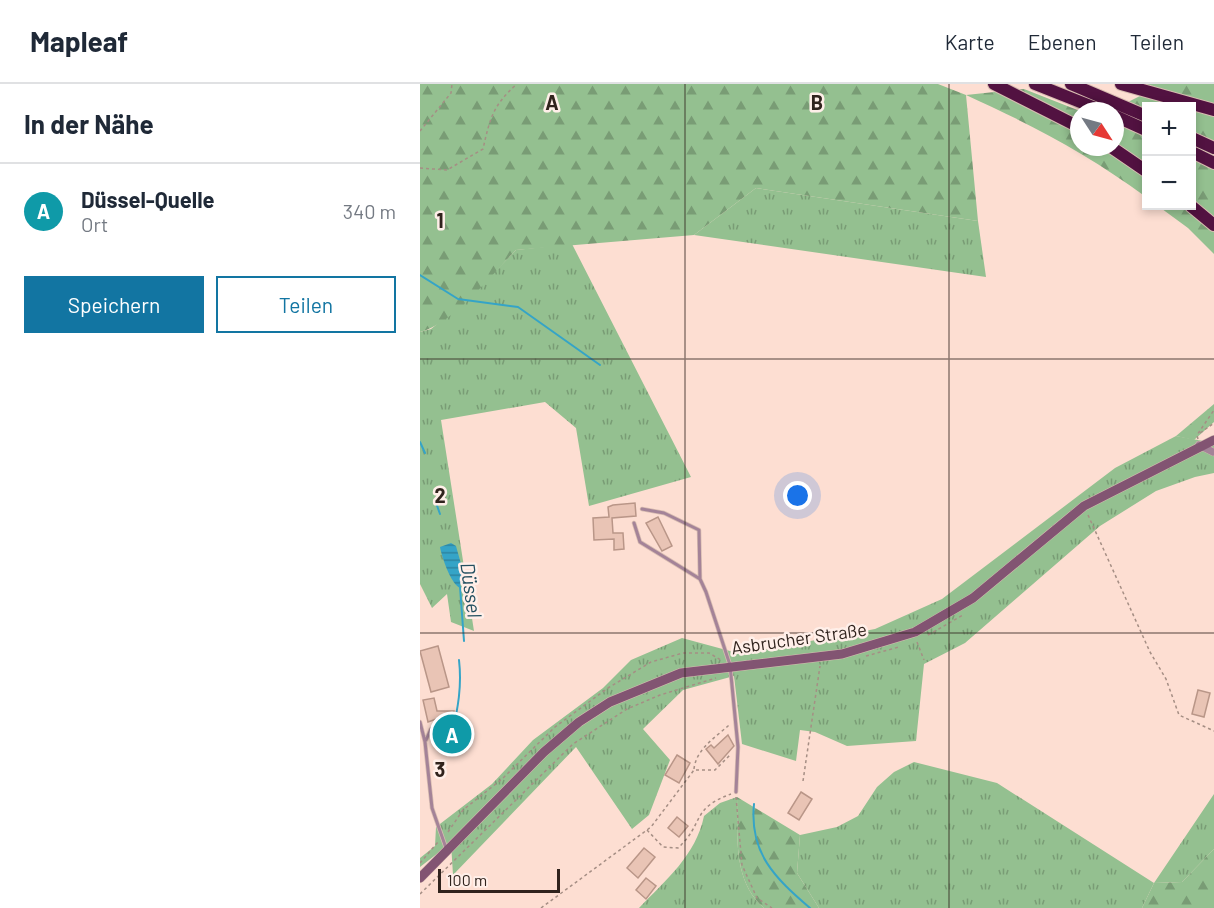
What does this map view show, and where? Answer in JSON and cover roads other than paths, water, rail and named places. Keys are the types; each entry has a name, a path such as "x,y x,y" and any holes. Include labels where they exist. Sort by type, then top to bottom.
{"highway":[{"path":"994,84 1070,122"},
{"path":"1035,84 1080,102"},
{"path":"1071,84 1142,114"},
{"path":"1121,84 1214,111"},
{"path":"1124,120 1142,128"},
{"path":"1196,140 1214,148"},
{"path":"1196,154 1214,163"},
{"path":"1124,156 1142,168"},
{"path":"1196,210 1214,225"}],"main road":[{"name":"Asbrucher Straße","path":"420,878 448,853 544,752 587,717 627,693 681,673 730,670 820,657 880,644 915,632 973,598 1084,506 1199,445 1214,434"},
{"name":"Asbrucher Straße","path":"1199,445 1214,440"}],"street":[{"path":"1199,445 1214,453"}],"lane":[{"path":"642,509 664,513 699,530 700,579 723,639 730,670 738,747 736,792"},
{"path":"634,523 640,542 648,549 700,579"},
{"path":"425,742 431,729 442,721"},
{"path":"420,722 425,742 432,808 448,853"}],"water":[{"path":"451,543 456,546 463,571 460,588 450,576 440,547"}],"waterway":[{"path":"420,275 458,299 518,307 600,365"},
{"name":"Düssel","path":"420,442 425,453"},
{"name":"Düssel","path":"435,500 440,514"},
{"name":"Düssel","path":"460,587 464,641"},
{"name":"Düssel","path":"452,734 459,697 459,660"},
{"path":"754,804 756,837 760,851 776,875 810,908"}],"place":[{"name":"Düssel-Quelle","path":"452,734"}]}
